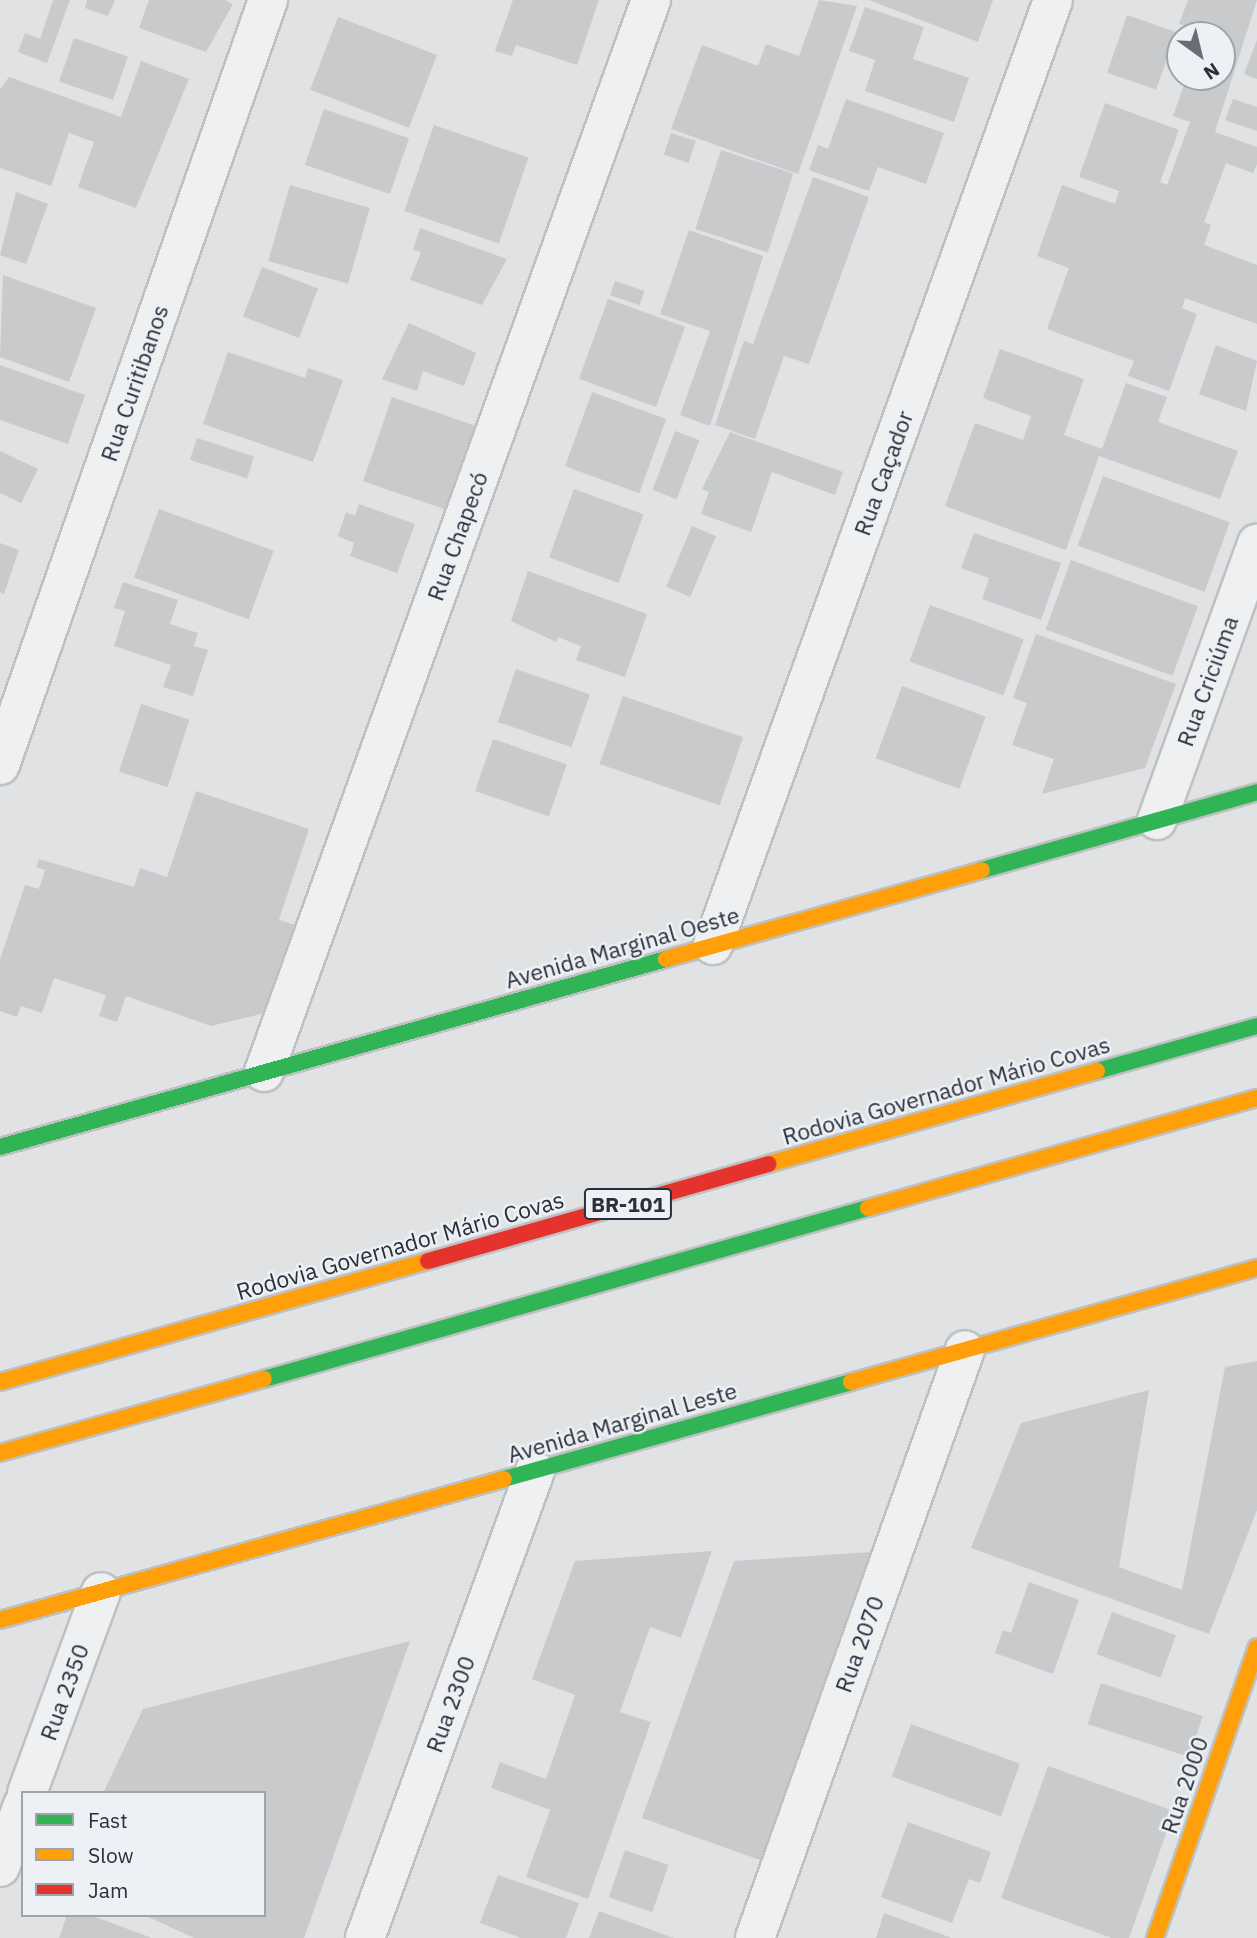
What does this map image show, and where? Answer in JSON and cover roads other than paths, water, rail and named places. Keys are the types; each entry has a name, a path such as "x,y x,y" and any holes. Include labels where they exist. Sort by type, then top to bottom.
{"main road":[{"name":"Avenida Marginal Oeste","path":"0,1147 1257,792"},
{"name":"Rodovia Governador Mário Covas","path":"0,1382 1257,1026"},
{"path":"0,1453 1257,1098"},
{"name":"Avenida Marginal Leste","path":"0,1620 1257,1268"},
{"name":"Rua 2000","path":"1155,1938 1257,1647"}],"street":[{"name":"Rua Curitibanos","path":"0,765 268,0"},
{"name":"Rua Chapecó","path":"264,1072 650,0"},
{"name":"Rua Caçador","path":"713,946 1053,0"},
{"name":"Rua Criciúma","path":"1157,820 1257,543"},
{"name":"Rua 2070","path":"755,1938 964,1350"},
{"name":"Rua 2300","path":"365,1938 535,1471"},
{"name":"Rua 2350","path":"28,1791 101,1592"},
{"path":"0,1867 21,1810"}]}
